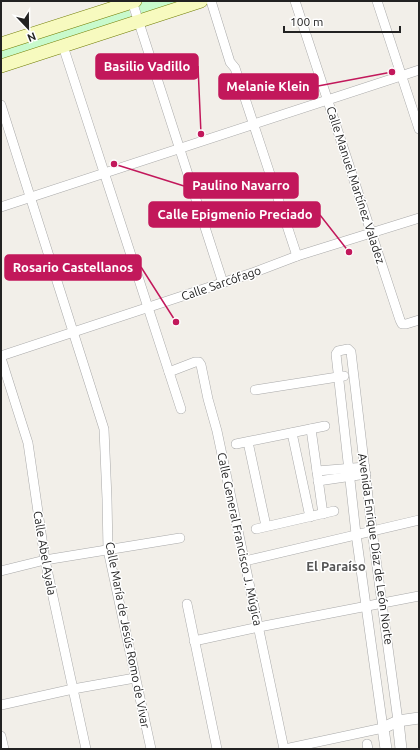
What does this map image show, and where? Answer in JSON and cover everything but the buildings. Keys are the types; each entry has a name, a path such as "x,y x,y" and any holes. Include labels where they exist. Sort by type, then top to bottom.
{"main road":[{"path":"1,44 133,1"},
{"path":"1,66 201,1"}],"street":[{"path":"133,1 138,22 223,283"},
{"path":"211,1 230,62 235,68 297,256"},
{"name":"Calle Manuel Martínez Valadez","path":"295,1 400,320 402,324 419,320"},
{"path":"378,1 419,129"},
{"path":"63,46 181,409"},
{"path":"1,207 419,70"},
{"name":"Calle María de Jesús Romo de Vivar","path":"1,105 104,429 108,550 151,749"},
{"name":"Calle Sarcófago","path":"1,357 223,283 297,256 372,234 419,218"},
{"name":"Avenida Enrique Díaz de León Norte","path":"386,749 356,534 337,352 350,350 372,530 402,749"},
{"name":"Calle Abel Ayala","path":"1,357 28,443 45,560 86,749"},
{"name":"Calle General Francisco J. Múgica","path":"169,372 195,362 199,362 201,365 208,399 217,431 284,749"},
{"path":"255,390 354,374"},
{"path":"236,444 325,426"},
{"path":"311,429 323,514"},
{"path":"292,433 310,516"},
{"path":"248,442 266,526"},
{"path":"317,471 365,471"},
{"path":"318,481 350,472"},
{"path":"256,529 334,511"},
{"path":"244,560 419,520"},
{"path":"1,571 45,560 180,538"},
{"path":"194,641 366,605 419,596"},
{"path":"187,604 217,749"},
{"path":"1,705 73,689 135,678"},
{"path":"284,749 384,728 398,721 419,718"},
{"path":"1,736 4,749"}],"green space":[{"path":"137,1 190,1 142,16"},
{"path":"128,7 131,16 128,21 1,62 1,44"}],"place":[{"name":"Melanie Klein","path":"392,72"},
{"name":"Basilio Vadillo","path":"201,134"},
{"name":"Paulino Navarro","path":"114,164"},
{"name":"Calle Epigmenio Preciado","path":"349,252"},
{"name":"Rosario Castellanos","path":"176,322"}],"district":[{"name":"El Paraíso","path":"336,566"}]}
